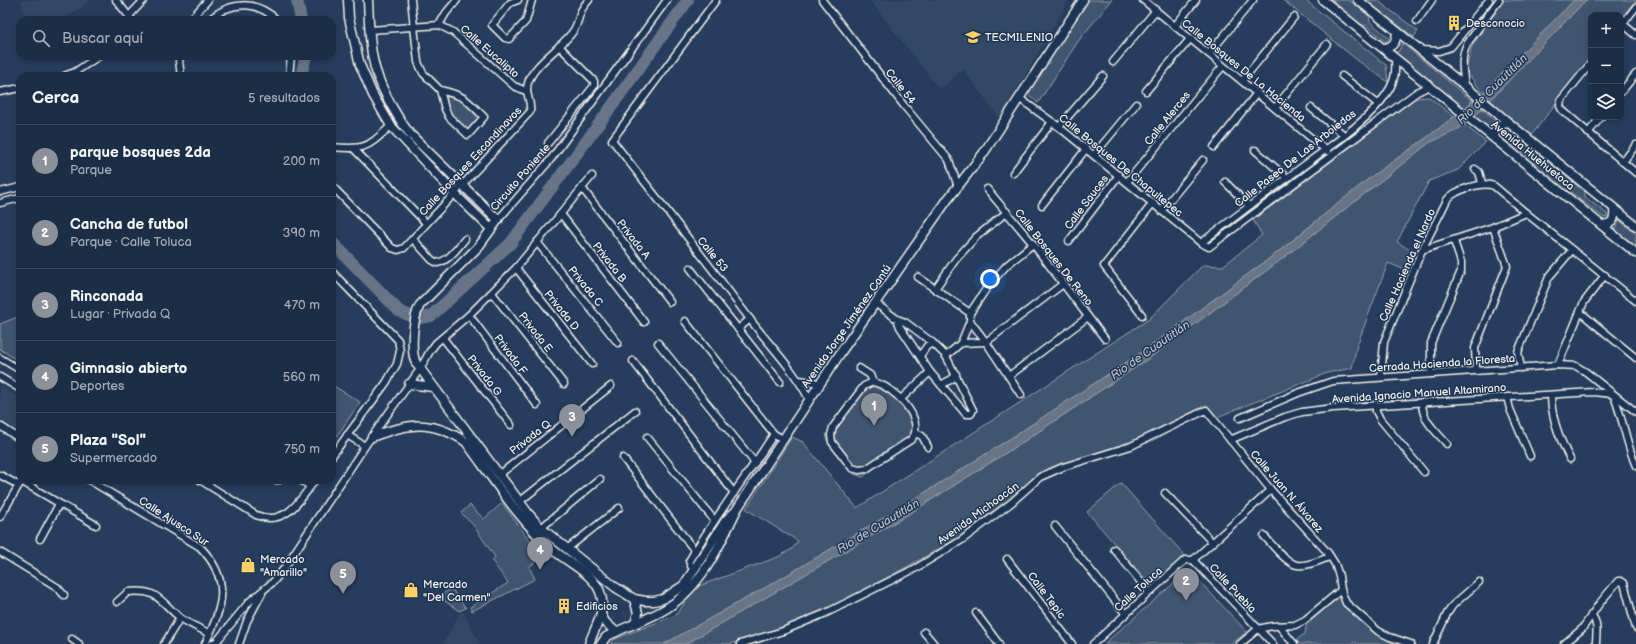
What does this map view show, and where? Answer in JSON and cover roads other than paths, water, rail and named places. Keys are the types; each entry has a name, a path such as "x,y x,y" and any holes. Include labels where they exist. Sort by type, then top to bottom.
{"main road":[{"path":"348,0 349,18 360,65 373,95 392,126 454,193 491,229"},
{"path":"368,0 373,60 383,88 398,117 410,134 498,220"},
{"name":"Avenida Jorge Jiménez Cantú","path":"601,644 606,637 666,608 680,599 690,590 702,574 730,526 736,511 819,383 948,199 983,154 1083,0"},
{"name":"Avenida Huehuetoca","path":"1323,0 1636,253"},
{"name":"Avenida Huehuetoca","path":"1358,0 1476,94 1614,210 1636,226"},
{"path":"1384,48 1389,48 1394,45 1397,32"},
{"path":"360,65 373,60"},
{"path":"1495,139 1494,132 1496,127 1509,123"},
{"path":"1603,225 1609,224 1613,221 1615,216 1614,210"},
{"name":"Circuito Poniente","path":"498,220 480,246 424,301 416,312 413,353 416,364 519,502 541,528 615,586"},
{"path":"409,384 433,387"},
{"path":"372,437 395,428 413,425 433,426 451,432 466,442 536,535 560,557 586,573 601,595 601,614 605,622 616,632"},
{"path":"601,595 605,590 615,586 634,599 645,601 663,599 684,585 726,520 736,511"},
{"path":"634,599 638,613 635,623"},
{"path":"588,644 601,614"}],"street":[{"path":"116,0 129,16"},
{"path":"132,16 144,0"},
{"path":"194,16 208,0"},
{"path":"247,0 252,5"},
{"path":"412,0 418,62 423,73 440,90 445,109 449,117 468,135 484,117 465,98 458,94 440,90"},
{"path":"370,30 438,25 457,0"},
{"path":"519,0 531,0 526,21 508,39 505,38 492,25 510,3 519,0"},
{"path":"526,91 532,73 574,30 580,12 588,0"},
{"name":"Circuito Poniente","path":"498,220 551,159 667,0"},
{"name":"Calle 53","path":"716,0 612,140 799,380 809,399"},
{"name":"Calle 54","path":"822,0 905,107 949,160 958,186"},
{"name":"Calle Bosques De La Hacienda","path":"1143,0 1332,155"},
{"path":"1175,26 1196,0"},
{"path":"1208,54 1253,0"},
{"path":"1417,21 1432,0"},
{"path":"1420,50 1439,51 1451,47 1489,0"},
{"path":"1466,86 1462,66 1467,44 1499,0"},
{"path":"214,16 225,8 237,5 252,5 265,10 272,16"},
{"path":"1624,22 1636,7"},
{"path":"1113,62 1156,10"},
{"path":"1242,81 1294,17"},
{"name":"Calle Eucalipto","path":"438,25 453,32 514,86 526,91"},
{"path":"1624,26 1636,35"},
{"path":"1146,91 1190,39"},
{"path":"1275,108 1327,44"},
{"path":"548,143 594,86 594,81 559,46"},
{"name":"Calle Paseo De Las Arboledas","path":"1200,242 1325,150 1378,104 1387,94 1394,82 1396,75 1395,58"},
{"path":"75,72 93,60"},
{"path":"179,60 180,72"},
{"path":"289,72 291,60"},
{"name":"Calle Alerces","path":"1127,182 1223,66"},
{"path":"1588,67 1561,100 1560,106 1562,110 1588,133 1636,173"},
{"path":"1624,88 1636,74"},
{"path":"1059,127 1103,76"},
{"path":"1342,76 1378,104"},
{"name":"Calle Paseo De Las Arboledas","path":"1209,247 1418,92 1430,86"},
{"path":"0,92 16,89"},
{"name":"Calle Bosques Escandinavos","path":"336,190 392,248 398,250 404,248 530,112 531,104 526,91"},
{"path":"1214,147 1257,93"},
{"name":"Calle Bosques De Chapultepec","path":"1019,98 1059,127 1200,242 1209,247"},
{"path":"1094,155 1136,104"},
{"path":"1311,108 1344,135"},
{"path":"1588,133 1599,120"},
{"path":"1013,173 1052,122"},
{"path":"336,147 362,148 374,141 392,126"},
{"path":"1623,162 1636,145"},
{"path":"354,149 426,223"},
{"path":"1042,205 1086,149"},
{"path":"1255,150 1288,178"},
{"path":"1162,210 1203,160"},
{"path":"1475,169 1479,172 1482,184 1488,183 1494,186 1636,301"},
{"name":"Calle Sauces","path":"1069,241 1119,175"},
{"path":"212,644 217,641 250,602 283,570 365,446 420,369 430,351 470,315 516,268 592,176"},
{"path":"1225,182 1249,206"},
{"name":"Calle Hacienda el Nardo","path":"1381,377 1384,342 1422,250 1450,196 1482,184"},
{"path":"0,192 16,188"},
{"name":"Privada A","path":"582,188 670,302"},
{"name":"Calle Bosques De Reno","path":"987,189 1033,244 1105,339"},
{"path":"0,203 16,199"},
{"path":"1142,315 1104,266 1153,203"},
{"path":"935,289 956,259 976,237 1007,212"},
{"path":"1422,250 1454,241 1526,213"},
{"name":"Privada B","path":"561,214 644,322"},
{"path":"1476,371 1475,348 1507,266 1493,227"},
{"path":"413,239 432,260 437,263 450,256 465,239"},
{"path":"1431,374 1431,343 1460,271 1461,262 1454,241"},
{"name":"Privada C","path":"537,242 618,343"},
{"path":"946,356 961,343 970,321 970,313 988,286 1006,265 1033,244"},
{"path":"1522,368 1518,352 1549,277 1572,250"},
{"name":"Privada D","path":"516,268 592,364"},
{"path":"690,268 780,382"},
{"path":"1558,365 1584,302 1605,275"},
{"path":"336,276 398,340 400,351 397,364 386,383 336,450"},
{"path":"918,277 970,313"},
{"path":"961,343 986,342 1063,284"},
{"name":"Privada E","path":"492,292 564,384"},
{"path":"875,303 898,319 905,322 933,343 946,356 973,410 971,414 966,414 930,372 900,327 898,319"},
{"path":"1580,312 1636,358"},
{"name":"Privada F","path":"470,315 538,405"},
{"path":"1009,376 1088,316"},
{"path":"738,329 750,319"},
{"path":"685,321 774,434 783,439"},
{"path":"970,321 986,342 1021,395"},
{"name":"Privada G","path":"443,338 511,425"},
{"path":"658,343 755,463"},
{"path":"920,356 927,346 933,343"},
{"path":"0,358 16,368"},
{"path":"633,362 734,493"},
{"name":"Cerrada Hacienda la Floresta","path":"1240,418 1298,393 1333,381 1558,365 1576,366 1586,372 1636,412"},
{"path":"859,368 870,375 873,382"},
{"path":"902,399 930,372"},
{"path":"941,385 952,380 956,374"},
{"path":"0,377 16,387"},
{"path":"799,380 819,383"},
{"path":"873,382 880,384 902,399 912,416 916,433 912,439 866,469 859,470 852,468 832,442 831,435 833,427 864,386 873,382"},
{"name":"Privada Q","path":"499,475 611,386"},
{"name":"Avenida Ignacio Manuel Altamirano","path":"1230,440 1276,420 1302,412 1340,407 1594,392 1614,394"},
{"path":"1614,394 1619,408 1624,432 1636,466"},
{"path":"1551,395 1551,408 1560,439 1570,459"},
{"path":"1507,397 1510,409 1530,456"},
{"path":"1422,402 1422,411 1425,418 1447,444"},
{"path":"1376,404 1376,411 1380,419 1424,472"},
{"path":"519,502 635,410"},
{"name":"Calle Juan N. Álvarez","path":"1206,410 1271,490 1330,557 1339,576 1341,590 1346,603 1378,631 1410,644"},
{"name":"Avenida Michoacán","path":"740,644 783,631 826,613 916,568 962,540 1012,503 1040,477 1063,467 1131,446 1206,410"},
{"path":"0,426 16,437"},
{"path":"916,433 922,436 928,447"},
{"path":"695,569 691,566 690,561 695,551 714,520 774,434"},
{"path":"347,435 365,446"},
{"path":"647,437 714,520"},
{"path":"623,458 695,551"},
{"path":"0,475 16,481"},
{"path":"541,528 600,479"},
{"path":"0,517 19,484"},
{"path":"24,484 96,526"},
{"name":"Calle Ajusco Sur","path":"96,484 200,548 210,557 216,566 222,595 220,610 205,644"},
{"path":"207,484 256,515 265,518 276,518 293,508 310,486 307,484"},
{"name":"Calle Toluca","path":"1093,644 1125,613 1185,560 1193,560 1271,490"},
{"path":"1165,493 1213,543"},
{"path":"40,539 59,504"},
{"path":"568,548 619,508"},
{"path":"1054,526 1125,613"},
{"path":"1264,536 1288,561 1296,565 1304,565 1330,557"},
{"path":"1114,549 1150,592"},
{"path":"0,552 57,586 64,595"},
{"name":"Calle Tepic","path":"1007,559 1072,644"},
{"name":"Calle Puebla","path":"1193,560 1272,644"},
{"path":"1564,644 1582,629 1618,581 1624,583 1636,628"},
{"path":"1433,644 1447,614 1453,605 1480,582"},
{"path":"239,644 247,621 264,590"},
{"path":"1240,644 1258,630 1295,625 1305,620 1341,590"},
{"path":"117,602 128,592 148,592 160,598 180,618 210,634"},
{"path":"976,613 999,644"},
{"path":"1591,615 1595,618 1596,623 1596,644"},
{"path":"164,644 180,618"},
{"path":"1279,626 1294,644"},
{"path":"924,632 934,644"},
{"path":"72,639 79,644"}],"water":[{"name":"Rio de Cuautitlán","path":"1574,0 1586,0 1474,117 1457,130 1429,143 1282,259 1151,357 1017,446 904,517 686,644 664,644 775,582 900,508 1011,438 1145,350 1278,252 1372,176 1464,109 1483,93"}],"waterway":[{"path":"297,0 300,16"},
{"path":"420,318 431,316 510,244 688,0"},
{"path":"302,72 305,60"},
{"path":"336,246 399,311 411,316"}],"place":[{"name":"Desconocio","path":"1454,23"},
{"name":"TECMILENIO","path":"973,37"},
{"name":"parque bosques 2da","path":"874,426"},
{"name":"Rinconada","path":"572,437"},
{"name":"Mercado \"Amarillo\"","path":"248,565"},
{"name":"Gimnasio abierto","path":"540,570"},
{"name":"Mercado \"Del Carmen\"","path":"411,590"},
{"name":"Plaza \"Sol\"","path":"343,594"},
{"name":"Cancha de futbol","path":"1186,601"},
{"name":"Edificios","path":"564,606"}]}
